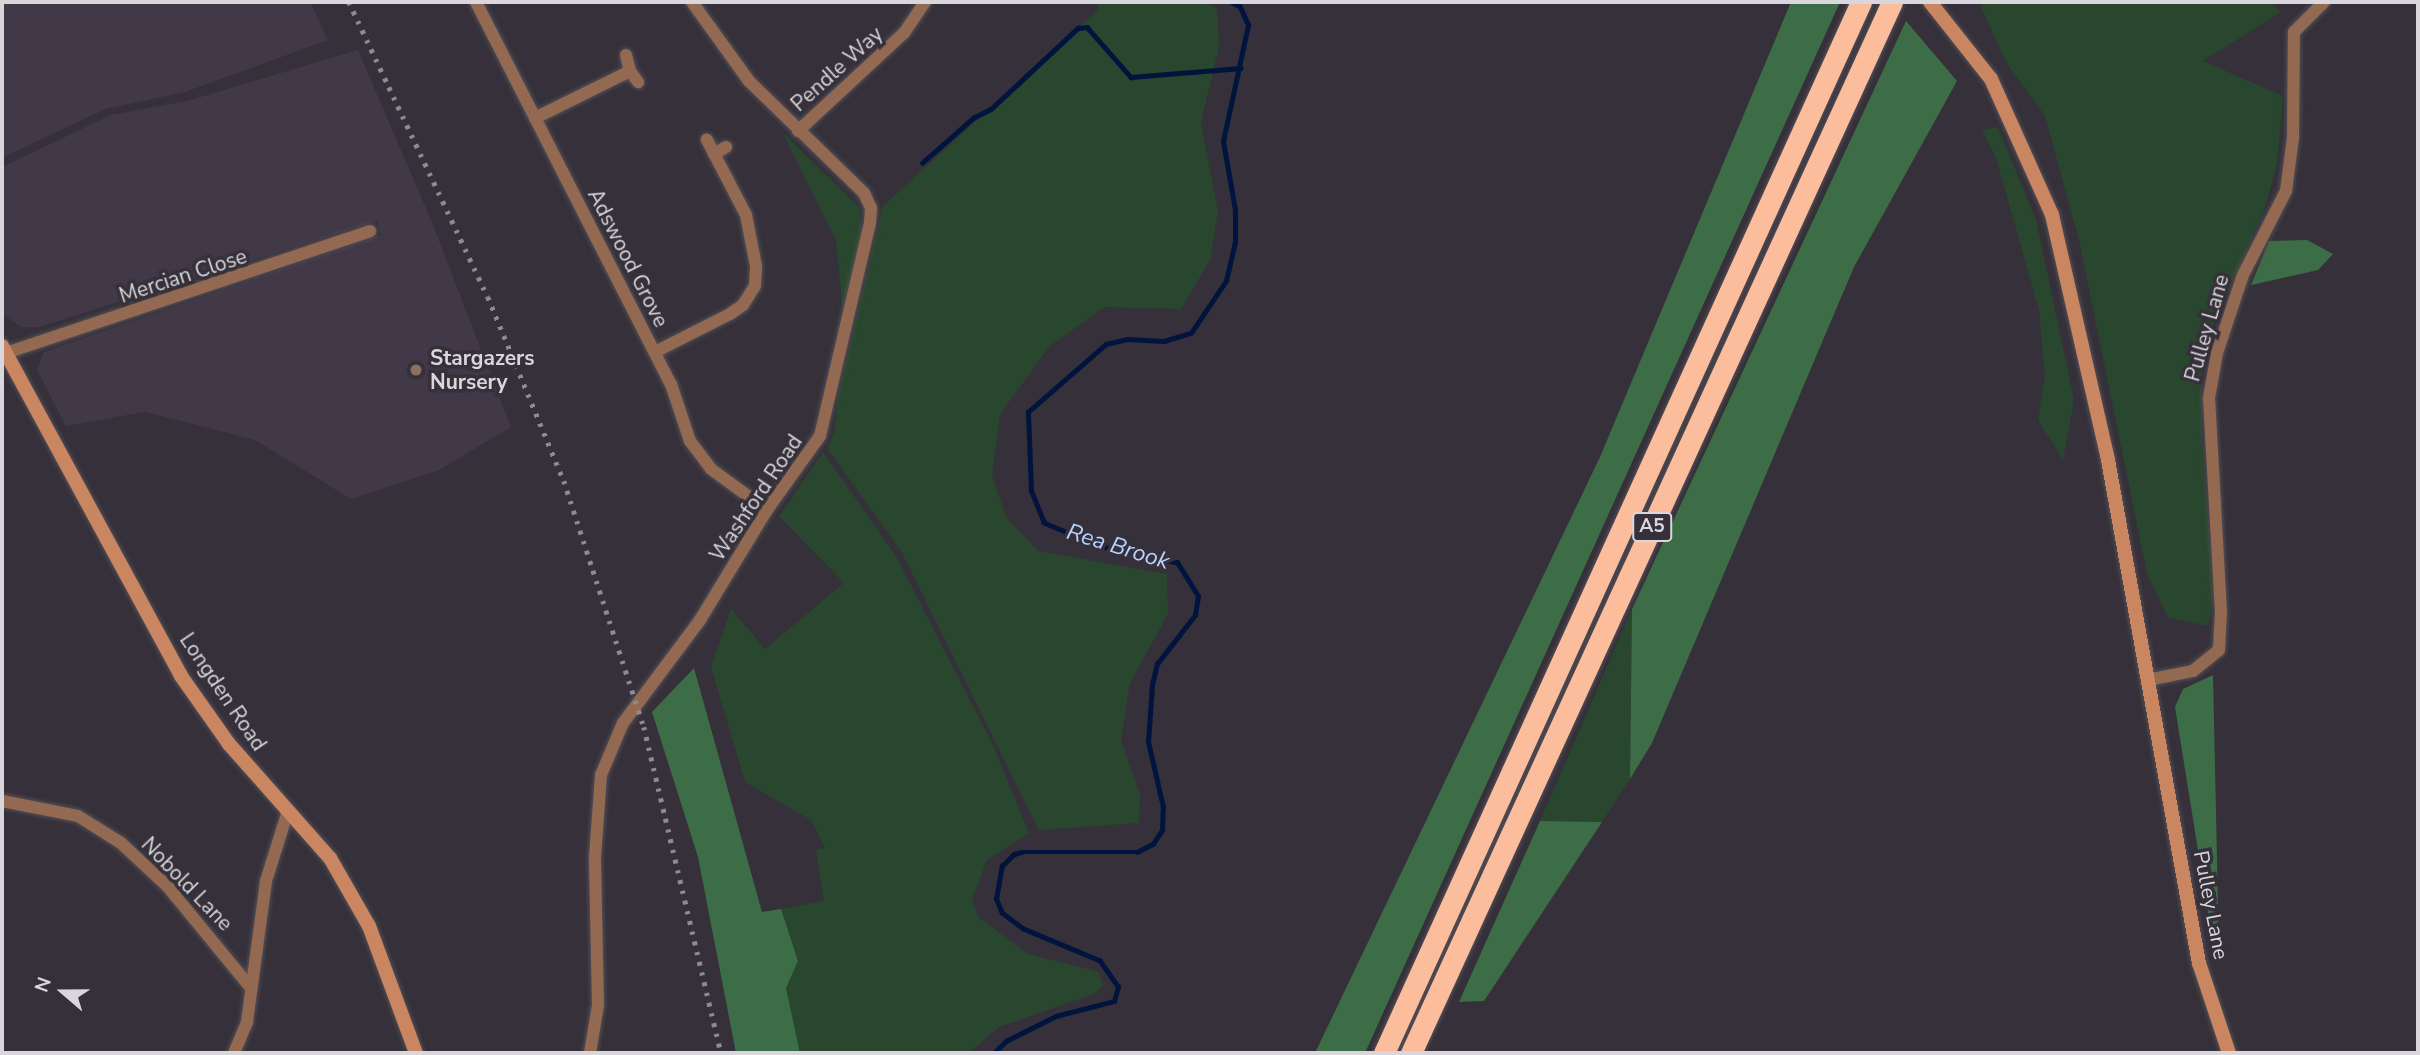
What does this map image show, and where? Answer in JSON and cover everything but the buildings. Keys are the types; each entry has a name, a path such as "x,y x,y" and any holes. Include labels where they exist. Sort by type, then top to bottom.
{"highway":[{"name":"A5","path":"1384,1053 1861,2"},
{"name":"A5","path":"1411,1053 1892,2"}],"street":[{"name":"Adswood Grove","path":"476,2 671,384 690,441 711,469 767,510"},
{"name":"Washford Road","path":"590,1053 598,1005 595,857 601,775 623,723 700,620 767,510 820,436 870,223 871,208 864,193 749,81 692,2"},
{"name":"Pendle Way","path":"798,131 904,33 925,2"},
{"name":"Pulley Lane","path":"2148,680 2193,671 2219,650 2221,612 2208,398 2217,354 2243,275 2286,191 2293,138 2291,47 2294,32 2324,2"},
{"name":"Pulley Lane","path":"1934,6 1991,79 2052,215 2108,460 2199,963 2229,1053"},
{"path":"535,118 634,76 625,55"},
{"path":"655,352 730,314 743,305 755,286 756,266 746,215 707,140"},
{"path":"713,154 726,147"},
{"name":"Mercian Close","path":"4,350 370,232"},
{"name":"Longden Road","path":"4,350 181,676 229,744 287,814 330,858 369,926 416,1053"},
{"name":"Nobold Lane","path":"2,801 78,816 121,843 168,887 251,988"},
{"name":"Nobold Lane","path":"234,1053 247,1022 266,881 287,814"}],"shaded area":[{"path":"2,2 310,2 328,40 185,92 105,109 2,158"},
{"path":"358,50 431,220 511,427 439,470 351,499 255,440 145,412 66,426 37,370 44,352 381,235 377,221 39,327 21,327 2,314 2,167 111,115 187,101"}],"green space":[{"path":"1099,2 1205,2 1217,9 1219,46 1201,123 1218,212 1210,260 1181,309 1105,307 1050,346 1000,414 992,475 1006,517 1038,551 1167,574 1168,614 1130,683 1121,740 1140,795 1139,823 1039,830 901,551 827,448 834,434 838,395 883,206 1097,11"},
{"path":"1791,2 1840,2 1365,1053 1315,1053 1600,457"},
{"path":"1979,2 2271,2 2281,12 2203,61 2283,96 2277,164 2265,208 2212,328 2202,366 2202,442 2214,598 2208,626 2168,618 2147,573 2079,240 2045,116 2006,62"},
{"path":"1906,21 1957,81 1854,267 1652,743 1630,779 1632,609"},
{"path":"1998,127 2036,220 2074,400 2063,460 2038,420 2045,376 2039,310 1996,158 1982,130"},
{"path":"783,133 859,207 863,234 843,313 836,240"},
{"path":"2307,240 2333,254 2318,270 2251,285 2269,241"},
{"path":"823,452 896,556 993,745 1029,833 987,860 972,899 978,917 1028,954 1099,972 1103,986 1091,995 999,1027 969,1053 800,1053 786,988 798,961 781,909 824,901 816,850 825,848 811,820 745,782 711,667 731,609 765,649 844,583 779,516"},
{"path":"1632,609 1630,779 1602,822 1540,821"},
{"path":"694,668 762,912 781,909 798,961 786,988 800,1053 736,1053 698,857 652,712"},
{"path":"2213,675 2219,951 2214,950 2175,707 2183,689"},
{"path":"1540,821 1602,822 1484,1001 1459,1002"}],"waterway":[{"name":"Rea Brook","path":"994,1053 1006,1041 1056,1016 1114,1001 1118,987 1100,961 1023,929 1002,913 996,899 1002,866 1014,854 1022,852 1137,852 1153,844 1162,830 1163,807 1148,742 1152,685 1157,664 1195,615 1198,596 1177,563 1098,546 1044,523 1031,491 1028,412 1106,344 1127,339 1164,341 1191,333 1226,281 1235,243 1235,210 1223,141 1248,25 1240,7 1231,2"},
{"path":"922,163 973,118 991,109 1078,28 1087,27 1131,77 1241,68"}],"railway":[{"path":"349,2 488,297 564,481 644,727 721,1053"}],"place":[{"name":"Stargazers Nursery","path":"416,370"}]}
